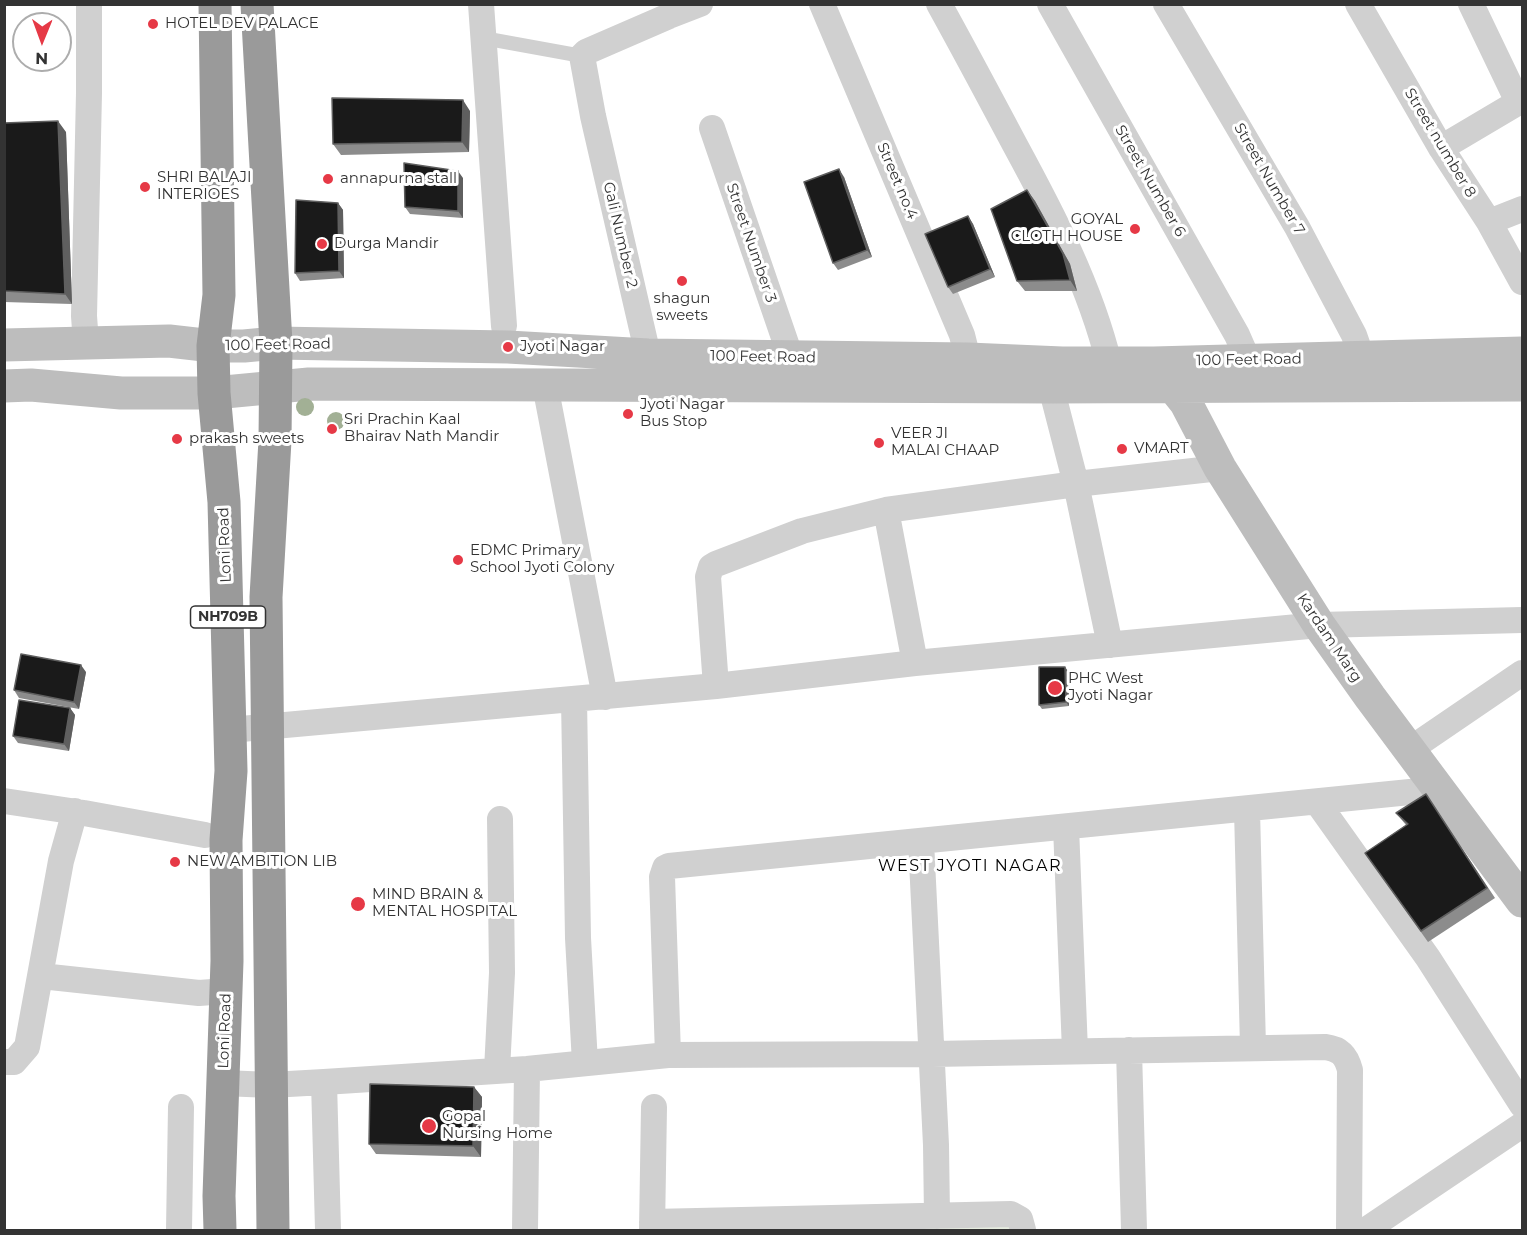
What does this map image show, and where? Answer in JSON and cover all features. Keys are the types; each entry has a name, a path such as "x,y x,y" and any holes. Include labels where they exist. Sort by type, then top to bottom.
{"highway":[{"name":"Loni Road","path":"215,4 219,295 213,346 214,393 224,502 231,771 226,840 226,991 219,1196 220,1230"},
{"name":"NH709B","path":"257,4 276,343 275,440 266,597 273,1230"}],"main road":[{"name":"100 Feet Road","path":"4,345 169,340 213,346 276,343 508,347 648,355 968,359 1109,363 1164,375 1522,385"},
{"name":"100 Feet Road","path":"4,386 31,385 121,393 214,393 309,384 1051,387 1164,375 1248,360 1522,353"},
{"name":"Kardam Marg","path":"1164,375 1186,403 1220,468 1318,625 1522,901"}],"street":[{"path":"86,344 84,316 89,116 88,4"},
{"path":"481,4 504,326"},
{"path":"582,56 586,52 700,4"},
{"name":"Street no.4","path":"822,4 962,335 968,359"},
{"path":"939,4 1045,201 1078,268 1103,336 1109,363"},
{"name":"Street Number 6","path":"1050,4 1232,325 1248,360"},
{"name":"Street Number 7","path":"1166,4 1297,227 1354,335 1362,358"},
{"name":"Street number 8","path":"1358,4 1441,148 1489,222 1522,282"},
{"path":"1441,148 1520,101 1471,4"},
{"name":"Gali Number 2","path":"582,56 593,116 648,355"},
{"name":"Street Number 3","path":"712,128 791,358"},
{"path":"1489,222 1522,209"},
{"path":"545,385 605,697"},
{"path":"1051,387 1076,484 1110,645"},
{"path":"716,686 708,577 711,567 802,531 886,510 1076,484 1220,468"},
{"path":"886,510 915,663"},
{"path":"230,730 605,697 915,663 1318,625 1522,620"},
{"path":"1409,750 1522,673"},
{"path":"574,699 578,938 585,1063"},
{"path":"668,1055 662,877 665,868 674,865 1247,810 1440,789"},
{"path":"4,801 205,835"},
{"path":"1317,802 1428,958 1522,1105"},
{"path":"1247,810 1253,1047"},
{"path":"4,1062 14,1062 27,1047 61,861 75,812"},
{"path":"497,1070 502,973 500,819"},
{"path":"1066,827 1075,1051"},
{"path":"921,841 932,1054 937,1216"},
{"path":"41,976 199,993 226,991"},
{"path":"223,1083 271,1085 324,1082 527,1069 668,1055 932,1054 1325,1047 1338,1049 1347,1058 1350,1070 1349,1230"},
{"path":"1129,1050 1134,1230"},
{"path":"525,1230 527,1069"},
{"path":"324,1082 328,1230"},
{"path":"179,1230 181,1107"},
{"path":"654,1107 652,1226 1011,1214 1020,1219 1023,1230"},
{"path":"1366,1230 1522,1125"}],"lane":[{"path":"483,38 582,56"}],"shaded area":[{"path":"1010,1219 1010,1230 844,1230"}],"building":[{"path":"332,98 463,100 462,142 333,144"},
{"path":"58,121 65,294 4,291 4,123"},
{"path":"404,163 458,171 458,211 405,207"},
{"path":"839,169 867,250 833,263 804,182"},
{"path":"1027,190 1063,254 1070,280 1017,281 991,209"},
{"name":"Durga Mandir","path":"296,200 338,203 339,271 295,273"},
{"path":"968,216 990,269 948,287 925,234"},
{"path":"21,654 81,665 74,702 14,690"},
{"name":"PHC West Jyoti Nagar","path":"1039,667 1065,667 1066,702 1039,705"},
{"path":"19,700 70,708 64,744 13,736"},
{"path":"1426,794 1487,888 1421,931 1365,853 1408,824 1396,813"},
{"name":"Gopal Nursing Home","path":"370,1084 474,1087 473,1146 369,1144"}],"place":[{"name":"HOTEL DEV PALACE","path":"153,24"},
{"name":"annapurna stall","path":"328,179"},
{"name":"SHRI BALAJI INTERIOES","path":"145,187"},
{"name":"GOYAL CLOTH HOUSE","path":"1135,229"},
{"name":"Durga Mandir","path":"322,244"},
{"name":"shagun sweets","path":"682,281"},
{"name":"Jyoti Nagar","path":"508,347"},
{"name":"Jyoti Nagar Bus Stop","path":"628,414"},
{"name":"Sri Prachin Kaal Bhairav Nath Mandir","path":"332,429"},
{"name":"prakash sweets","path":"177,439"},
{"name":"VEER JI MALAI CHAAP","path":"879,443"},
{"name":"VMART","path":"1122,449"},
{"name":"EDMC Primary School Jyoti Colony","path":"458,560"},
{"name":"PHC West Jyoti Nagar","path":"1055,688"},
{"name":"NEW AMBITION LIB","path":"175,862"},
{"name":"MIND BRAIN & MENTAL HOSPITAL","path":"358,904"},
{"name":"Gopal Nursing Home","path":"429,1126"}],"district":[{"name":"WEST JYOTI NAGAR","path":"970,866"}]}
